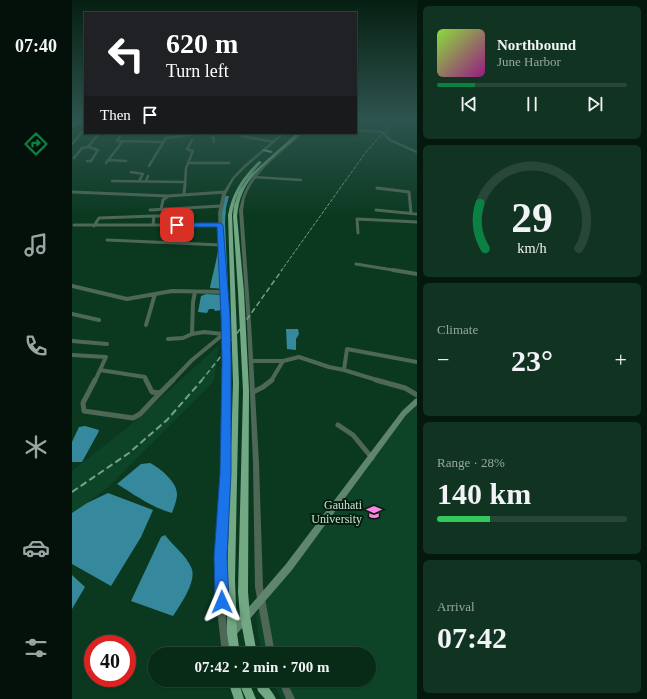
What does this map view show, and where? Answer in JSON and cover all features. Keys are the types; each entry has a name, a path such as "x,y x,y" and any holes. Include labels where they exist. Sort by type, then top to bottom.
{"highway":[{"path":"266,151 271,152"},
{"path":"251,647 246,616 243,564 246,391 236,211 241,191 251,176 279,151"},
{"path":"234,647 232,633 232,533 237,414 234,292 230,215 233,198 241,181 271,152"},
{"path":"237,687 239,699"},
{"path":"241,687 251,699"},
{"path":"262,687 266,699"},
{"path":"264,687 271,699"}],"main road":[{"path":"232,633 289,566 372,458 404,413 417,401"}],"street":[{"path":"74,158 80,151"},
{"path":"87,161 91,161 98,151"},
{"path":"116,151 107,162 126,161"},
{"path":"149,166 159,151"},
{"path":"184,194 186,168 193,151 192,151"},
{"path":"225,647 222,618 221,557 226,473 225,333 220,225 221,206 225,192 238,173 263,151"},
{"path":"270,647 259,587 253,392 241,210 242,200 246,189 254,177 283,151"},
{"path":"188,163 229,163"},
{"path":"131,172 143,174 139,181"},
{"path":"146,181 146,177 148,176"},
{"path":"167,182 168,176"},
{"path":"254,177 301,180"},
{"path":"112,181 185,182"},
{"path":"377,188 409,192 411,213"},
{"path":"87,193 90,190"},
{"path":"72,192 168,196 225,192"},
{"path":"161,209 163,200 168,196"},
{"path":"150,210 221,206"},
{"path":"376,210 417,214"},
{"path":"153,225 154,216"},
{"path":"94,226 99,218 169,216"},
{"path":"358,233 357,219 417,222"},
{"path":"74,225 220,225"},
{"path":"107,240 200,243 201,245 221,244"},
{"path":"356,264 417,274"},
{"path":"72,286 127,299 172,292 224,292"},
{"path":"192,334 193,302 195,292"},
{"path":"146,325 155,294"},
{"path":"72,314 99,320"},
{"path":"168,339 188,337 192,334 212,332 225,333"},
{"path":"72,355 106,357 83,403 84,410 133,418 140,414 192,360 225,333"},
{"path":"72,341 107,344"},
{"path":"344,370 347,349 417,362"},
{"path":"251,361 283,361 299,358 314,361 328,367 344,370 405,388 417,395"},
{"path":"253,392 266,386 279,370 283,361"},
{"path":"100,370 145,377 152,392 160,394"},
{"path":"338,425 348,429 372,458"},
{"path":"285,687 291,699"}],"shaded area":[{"path":"219,345 214,381 107,488 72,514 72,471 133,423"},
{"name":"Gauhati University","path":"417,401 417,699 282,699 274,687 376,687 376,647 260,647 256,615 289,567"}],"water":[{"path":"223,196 229,196 225,222 228,289 210,288 219,243 217,231"},
{"path":"206,294 224,295 222,310 215,311 214,309 209,309 207,313 198,312 201,296"},
{"path":"286,329 298,329 299,334 296,339 296,350 287,349"},
{"path":"85,426 99,430 98,433 82,462 72,462 72,442 79,427"},
{"path":"150,463 171,480 176,489 177,494 172,513 150,504 117,484 141,464"},
{"path":"108,493 153,510 141,537 111,586 72,564 72,513 87,503"},
{"path":"165,535 186,558 193,572 190,585 184,599 173,616 131,601 161,537"},
{"path":"72,575 85,587 72,609"}],"railway":[{"path":"281,271 367,151"},
{"path":"201,381 218,360 282,270"},
{"path":"72,492 129,453 167,420 202,380"}],"place":[{"name":"Gauhati University","path":"374,512"}],"route":[{"path":"177,225 220,225 226,316 226,473 221,557 222,602"}]}
